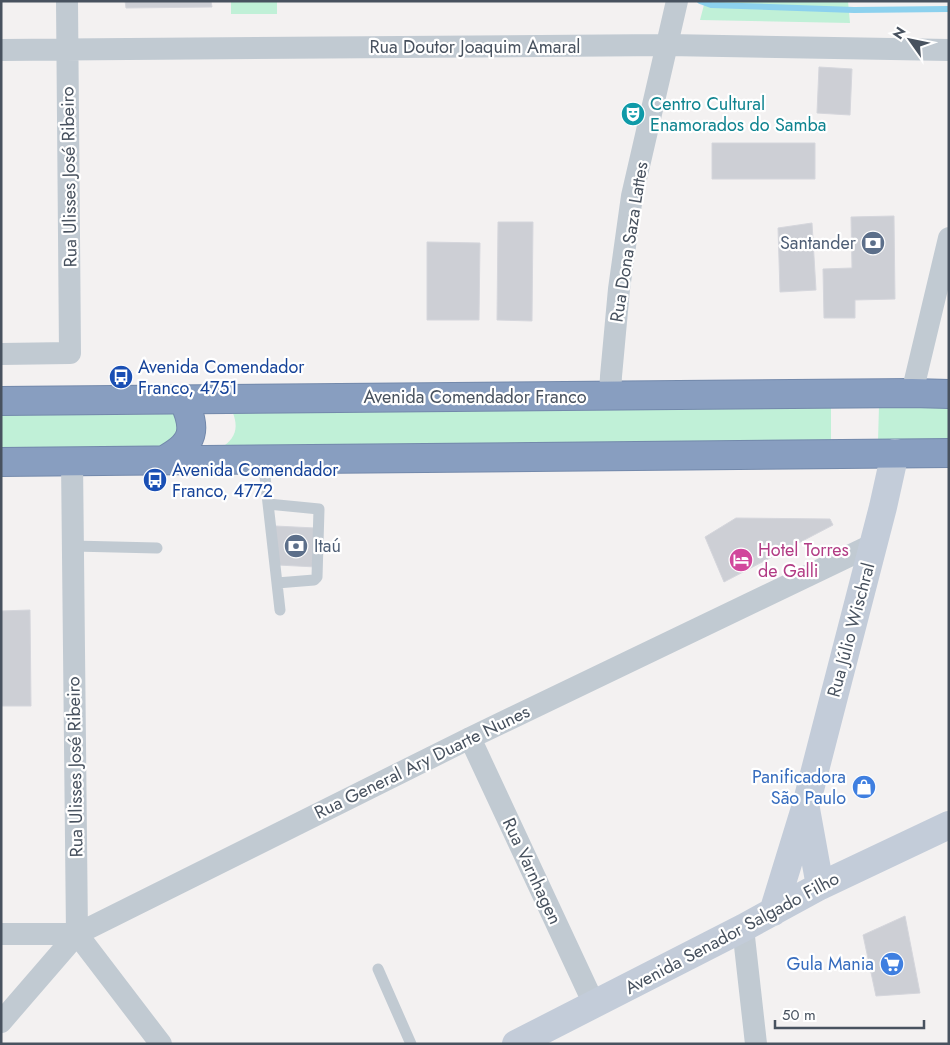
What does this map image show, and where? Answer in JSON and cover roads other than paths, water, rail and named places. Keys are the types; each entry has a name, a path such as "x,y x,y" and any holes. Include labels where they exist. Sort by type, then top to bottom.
{"highway":[{"name":"Avenida Comendador Franco","path":"1,401 949,394"},
{"path":"164,460 180,451 188,440 192,427 190,414 183,399"},
{"path":"1,462 949,453"}],"street":[{"name":"Rua Ulisses José Ribeiro","path":"1,354 70,353 67,1"},
{"name":"Rua Dona Saza Lattes","path":"610,396 619,289 632,196 677,1"},
{"name":"Rua Doutor Joaquim Amaral","path":"1,50 668,45 949,50"},
{"path":"912,393 949,238"},
{"name":"Rua Júlio Wischral","path":"773,912 806,805 874,544 894,453"},
{"name":"Rua Ulisses José Ribeiro","path":"72,461 77,934"},
{"name":"Rua General Ary Duarte Nunes","path":"1,1022 77,934 470,738 874,544"},
{"name":"Rua Varnhagen","path":"470,738 594,1004"},
{"name":"Rua Júlio Wischral","path":"806,805 820,886"},
{"name":"Avenida Senador Salgado Filho","path":"516,1044 744,928 820,886 949,824"},
{"path":"744,928 756,1044"},
{"path":"1,934 77,934 161,1044"}],"lane":[{"path":"263,459 280,610"},
{"path":"268,504 319,509 317,577 314,580 277,583"},
{"path":"73,546 157,548"},
{"path":"378,969 411,1044"}],"waterway":[{"path":"700,1 711,5 854,10 949,9"}],"place":[{"name":"Centro Cultural Enamorados do Samba","path":"633,114"},
{"name":"Santander","path":"873,243"},
{"name":"Avenida Comendador Franco, 4751","path":"121,377"},
{"name":"Avenida Comendador Franco, 4772","path":"155,480"},
{"name":"Itaú","path":"296,546"},
{"name":"Hotel Torres de Galli","path":"741,560"},
{"name":"Panificadora São Paulo","path":"864,787"},
{"name":"Gula Mania","path":"892,964"}]}
